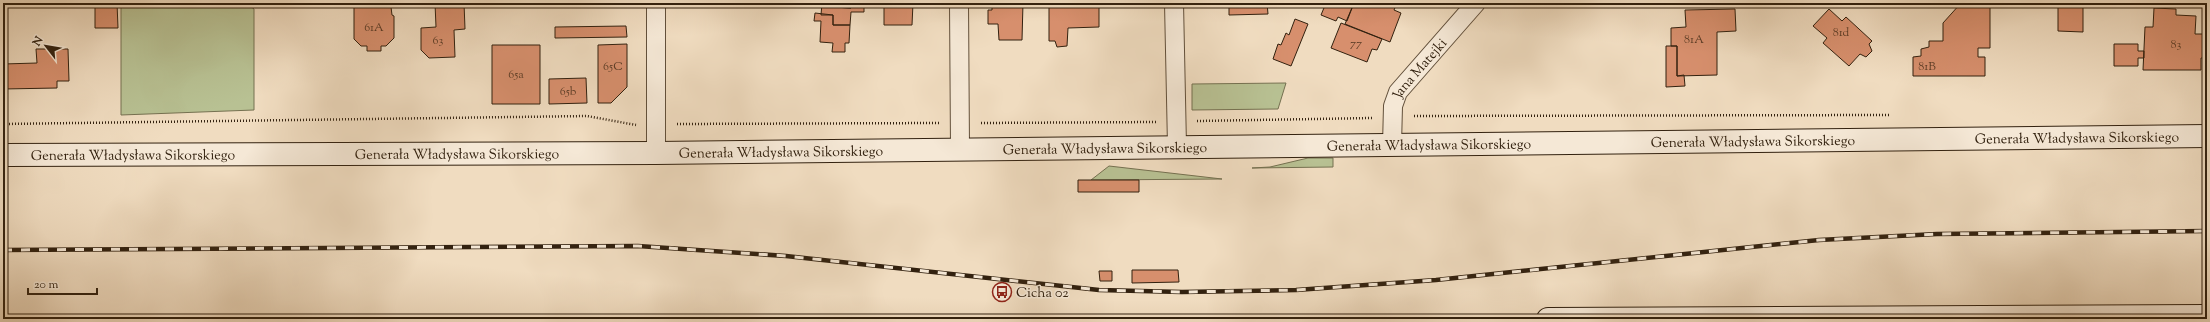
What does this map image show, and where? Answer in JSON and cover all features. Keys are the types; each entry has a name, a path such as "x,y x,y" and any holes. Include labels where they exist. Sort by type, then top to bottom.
{"main road":[{"name":"Generała Władysława Sikorskiego","path":"3,155 656,153 960,148 2207,136"},
{"path":"1548,319 2207,316"}],"street":[{"path":"656,3 656,153"},
{"path":"959,3 960,148"},
{"path":"1174,3 1177,146"},
{"name":"Jana Matejki","path":"1392,145 1393,106 1398,92 1476,3"}],"path":[{"path":"1408,116 1896,115"},
{"path":"3,124 587,116 635,125 1176,122 1375,118"}],"green space":[{"path":"248,4 254,9 254,110 121,115 121,6"},
{"path":"1286,83 1278,109 1192,110 1192,84"},
{"path":"1308,158 1333,158 1333,167 1252,168 1270,167"},
{"path":"1109,166 1222,179 1091,180"}],"building":[{"path":"95,3 117,3 118,28 95,28"},
{"path":"359,3 394,3 394,7 391,7 392,15 394,16 394,38 386,46 381,46 381,51 367,51 367,46 361,46 354,39 354,5 359,5"},
{"path":"435,3 464,3 465,29 454,30 455,57 429,58 421,50 421,28 436,27"},
{"path":"822,3 834,3 833,7 851,8 851,3 864,3 864,12 851,12 850,25 833,25 833,15 821,15"},
{"path":"834,3 851,3 851,8 833,7"},
{"path":"884,3 913,3 912,25 884,25"},
{"path":"992,3 1023,3 1022,40 999,40 998,24 988,24 988,10 992,10"},
{"path":"1049,3 1099,3 1099,27 1068,28 1067,46 1057,47 1055,41 1049,41"},
{"path":"1229,3 1267,3 1268,14 1229,15"},
{"path":"1326,3 1354,3 1347,21 1338,17 1336,21 1321,15"},
{"path":"1354,3 1391,3 1396,5 1394,10 1401,13 1390,42 1345,24"},
{"path":"1961,3 1990,3 1990,48 1978,48 1978,57 1985,57 1985,76 1913,76 1913,57 1921,56 1921,49 1929,47 1929,41 1943,41 1943,23"},
{"path":"2058,3 2083,3 2083,32 2058,31"},
{"path":"2154,8 2176,9 2176,15 2196,16 2195,34 2204,34 2207,37 2207,55 2205,58 2201,58 2201,70 2143,70 2145,27 2153,27"},
{"path":"1735,9 1736,31 1717,32 1717,75 1677,76 1677,46 1671,46 1671,28 1686,27 1685,10"},
{"path":"1829,9 1842,21 1846,17 1872,41 1869,44 1872,51 1866,57 1860,54 1849,66 1823,43 1827,38 1813,26"},
{"path":"815,13 833,15 833,25 850,25 849,43 845,43 845,52 832,52 833,43 820,42 821,21 814,21"},
{"path":"1295,19 1308,24 1291,66 1273,59 1278,44 1281,45 1286,33 1289,35"},
{"path":"1341,23 1382,39 1377,50 1372,49 1367,62 1331,48"},
{"path":"626,26 627,37 555,38 555,27"},
{"path":"627,44 627,87 611,103 598,103 598,45"},
{"path":"2114,44 2138,44 2138,51 2144,51 2144,58 2138,58 2138,66 2114,66"},
{"path":"492,45 540,45 540,104 492,104"},
{"path":"1666,46 1677,46 1677,76 1684,75 1685,86 1666,87"},
{"path":"36,49 68,49 69,81 57,81 57,88 3,89 3,64 37,63"},
{"path":"586,78 587,103 549,104 549,79"},
{"path":"1078,180 1139,180 1139,192 1078,192"},
{"path":"1132,270 1178,270 1179,282 1132,283"},
{"path":"1099,271 1112,271 1112,281 1100,281"}],"railway":[{"path":"3,250 638,246 786,256 1099,290 1182,292 1296,290 1436,280 1819,240 1937,234 2207,231"}],"place":[{"name":"Cicha 02","path":"1002,292"}]}
